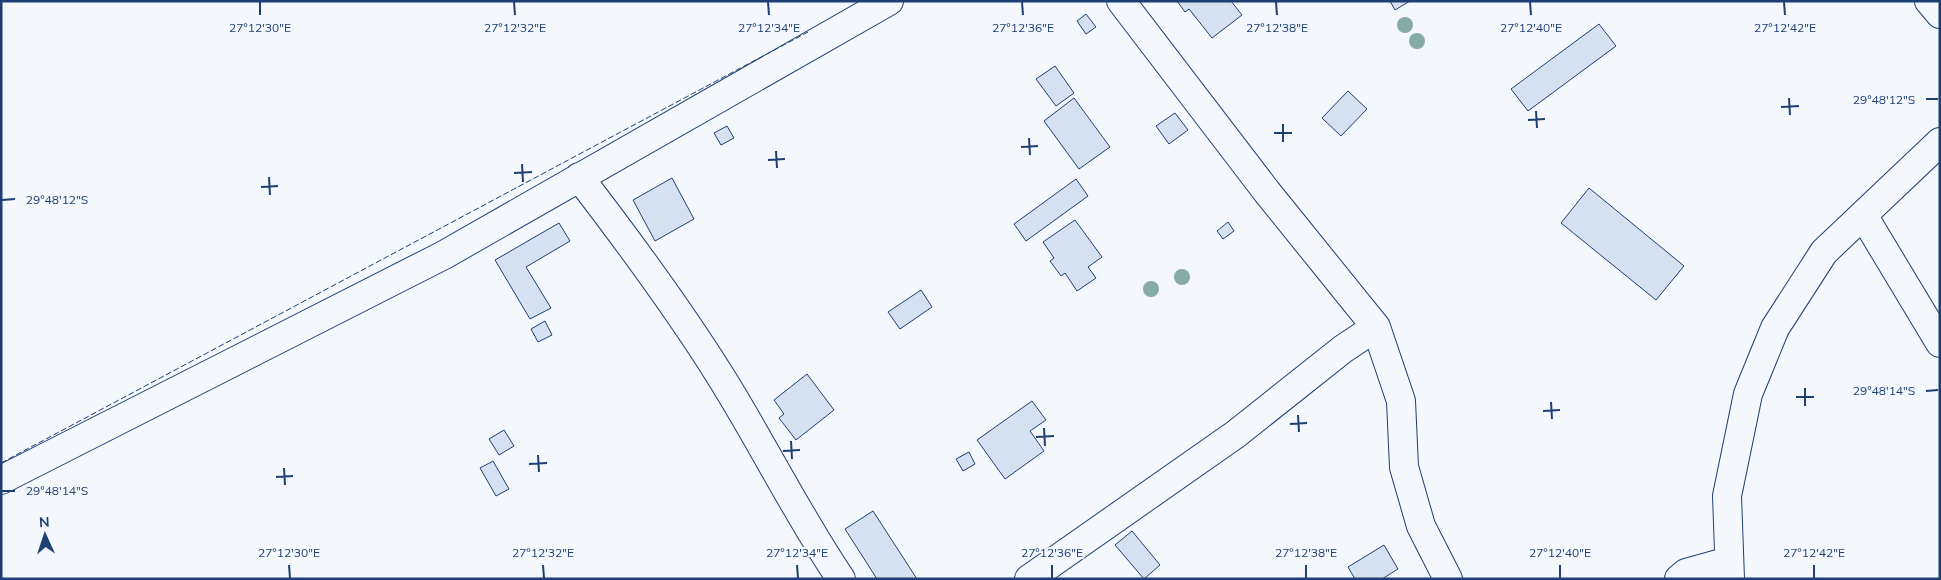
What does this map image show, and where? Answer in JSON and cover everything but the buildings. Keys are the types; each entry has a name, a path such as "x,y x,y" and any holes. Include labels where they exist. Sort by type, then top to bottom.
{"street":[{"path":"1,480 444,256 889,1"},
{"path":"1121,1 1267,192 1376,327 1401,401 1404,467 1421,526 1448,579"},
{"path":"1929,1 1940,14"},
{"path":"1679,579 1686,573 1729,570 1727,496 1748,394 1775,328 1824,252 1940,142"},
{"path":"579,177 641,259 721,377 806,524 842,579"},
{"path":"1863,215 1940,343"},
{"path":"1030,579 1236,434 1343,349 1376,327"}],"fence":[{"path":"1,463 808,32"}]}
